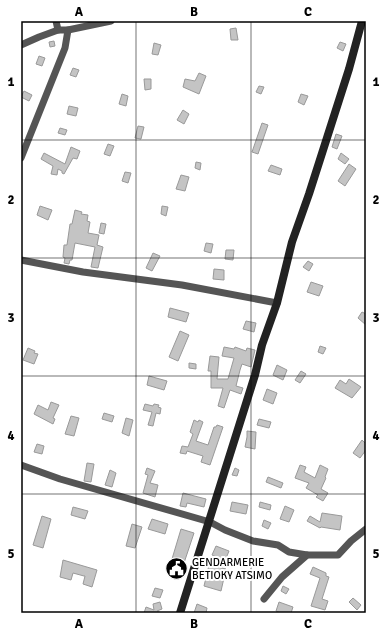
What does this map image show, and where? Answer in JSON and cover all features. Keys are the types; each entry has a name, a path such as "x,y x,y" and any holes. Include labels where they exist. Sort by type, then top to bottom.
{"main road":[{"path":"180,613 256,375 262,345 277,303 292,242 349,69 362,21"}],"street":[{"path":"56,21 58,30"},
{"path":"21,45 58,30 68,30 111,21"},
{"path":"21,158 65,48 68,30"},
{"path":"21,260 83,272 182,286 277,303"},
{"path":"21,465 60,479 210,522 225,530 253,541 278,545 289,552 307,555 338,555 351,541 366,529"},
{"path":"264,599 282,577 307,555"}],"building":[{"path":"236,28 238,40 231,40 230,29"},
{"path":"54,41 55,46 50,47 49,42"},
{"path":"340,42 346,44 343,51 337,48"},
{"path":"154,43 161,45 158,55 152,54"},
{"path":"39,56 45,58 42,66 36,64"},
{"path":"73,68 79,70 76,77 70,75"},
{"path":"199,73 206,76 199,94 183,87 185,79 195,81"},
{"path":"144,79 151,79 151,89 145,90"},
{"path":"259,86 264,87 261,94 256,92"},
{"path":"24,91 32,95 29,101 21,97"},
{"path":"122,94 128,96 126,106 119,104"},
{"path":"301,94 308,96 304,105 298,102"},
{"path":"69,106 78,108 76,116 67,114"},
{"path":"183,110 189,114 184,124 177,120"},
{"path":"262,123 268,125 258,154 252,152"},
{"path":"138,126 144,127 141,139 135,138"},
{"path":"60,128 67,130 65,135 58,133"},
{"path":"336,134 342,136 337,149 332,147"},
{"path":"108,144 114,146 110,156 104,154"},
{"path":"71,147 80,151 77,159 73,158 64,174 58,169 57,175 51,174 53,166 41,159 44,153 65,164"},
{"path":"341,153 349,159 345,164 338,159"},
{"path":"196,162 201,163 200,170 195,168"},
{"path":"349,164 356,169 345,186 338,181"},
{"path":"271,165 282,169 280,175 268,171"},
{"path":"125,172 131,173 128,183 122,181"},
{"path":"181,175 189,177 185,191 176,189"},
{"path":"40,206 52,210 48,220 37,215"},
{"path":"162,206 168,207 166,216 161,214"},
{"path":"75,210 82,212 81,214 88,215 87,221 90,222 88,233 99,235 97,245 103,247 98,268 91,267 95,247 75,243 72,260 70,260 69,264 64,263 64,245 67,245 70,224 72,224"},
{"path":"101,223 106,224 104,234 99,233"},
{"path":"206,243 213,244 211,253 204,251"},
{"path":"226,250 234,250 233,260 225,259"},
{"path":"153,253 160,256 152,271 146,268"},
{"path":"308,261 313,264 309,271 303,267"},
{"path":"214,269 224,270 224,280 213,279"},
{"path":"311,282 323,286 319,296 307,292"},
{"path":"170,308 189,313 186,322 168,317"},
{"path":"362,312 366,314 366,325 358,318"},
{"path":"246,321 256,323 254,332 243,329"},
{"path":"180,331 189,335 178,361 169,357"},
{"path":"320,346 326,348 323,354 318,352"},
{"path":"224,347 234,349 235,347 246,351 247,348 255,350 251,367 242,364 240,370 236,386 243,388 241,394 230,390 224,408 218,406 223,388 211,388 211,371 208,371 210,356 219,357 217,379 228,379 234,358 222,356"},
{"path":"28,348 35,351 34,353 38,354 34,364 23,360"},
{"path":"189,363 196,364 196,369 189,368"},
{"path":"277,365 287,370 283,380 273,375"},
{"path":"301,371 306,374 300,383 295,380"},
{"path":"149,376 167,381 164,390 147,385"},
{"path":"349,379 361,387 352,398 335,388 340,380 346,384"},
{"path":"267,389 277,393 273,404 263,400"},
{"path":"51,402 59,405 53,418 55,419 53,424 34,414 38,405 48,410"},
{"path":"145,404 153,406 154,404 159,405 158,407 161,408 160,414 156,413 153,426 148,425 152,412 143,410"},
{"path":"104,413 114,416 112,422 102,419"},
{"path":"71,416 79,418 74,436 65,434"},
{"path":"126,418 133,420 129,436 122,433"},
{"path":"259,419 271,422 269,428 257,425"},
{"path":"194,420 203,422 196,441 208,445 214,427 217,425 223,427 210,465 201,462 203,456 187,451 186,454 180,453 182,446 188,447 193,434 190,432"},
{"path":"247,431 256,432 255,449 245,447"},
{"path":"362,440 366,444 366,450 360,458 353,453"},
{"path":"37,444 44,446 42,454 34,452"},
{"path":"87,463 94,464 91,482 84,481"},
{"path":"300,465 306,467 304,472 315,478 320,465 328,469 321,489 328,493 323,501 316,497 318,495 306,488 309,483 295,478"},
{"path":"147,468 155,471 150,483 158,485 155,497 143,493 148,475 145,474"},
{"path":"235,468 239,470 237,476 232,475"},
{"path":"110,470 116,473 112,487 105,485"},
{"path":"268,477 283,483 281,488 266,482"},
{"path":"183,493 206,499 204,507 187,503 186,507 180,506"},
{"path":"232,502 248,505 246,514 230,511"},
{"path":"260,502 271,505 270,510 259,507"},
{"path":"285,506 294,510 289,522 280,519"},
{"path":"73,507 88,511 85,519 71,515"},
{"path":"322,513 342,516 340,530 320,528 307,521 310,516 320,522"},
{"path":"42,516 51,519 43,548 33,545"},
{"path":"152,519 168,524 165,534 148,529"},
{"path":"264,520 271,523 268,529 262,526"},
{"path":"132,524 142,527 135,548 126,546"},
{"path":"181,529 194,533 184,563 172,559"},
{"path":"216,546 229,551 225,561 212,555"},
{"path":"63,560 97,570 92,587 83,584 85,576 73,573 71,580 60,577"},
{"path":"209,565 226,569 221,591 204,586"},
{"path":"313,567 326,573 326,576 329,577 322,599 328,601 325,610 311,606 320,578 310,574"},
{"path":"283,586 289,589 286,594 281,591"},
{"path":"155,588 163,590 160,598 152,596"},
{"path":"353,598 361,605 357,610 349,602"},
{"path":"160,602 162,609 157,611 161,613 144,613 146,607 154,610 153,604"},
{"path":"279,602 293,607 291,613 281,613 276,611"},
{"path":"197,604 207,608 206,613 194,613"}],"place":[{"name":"GENDARMERIE BETIOKY ATSIMO","path":"177,568"}]}
